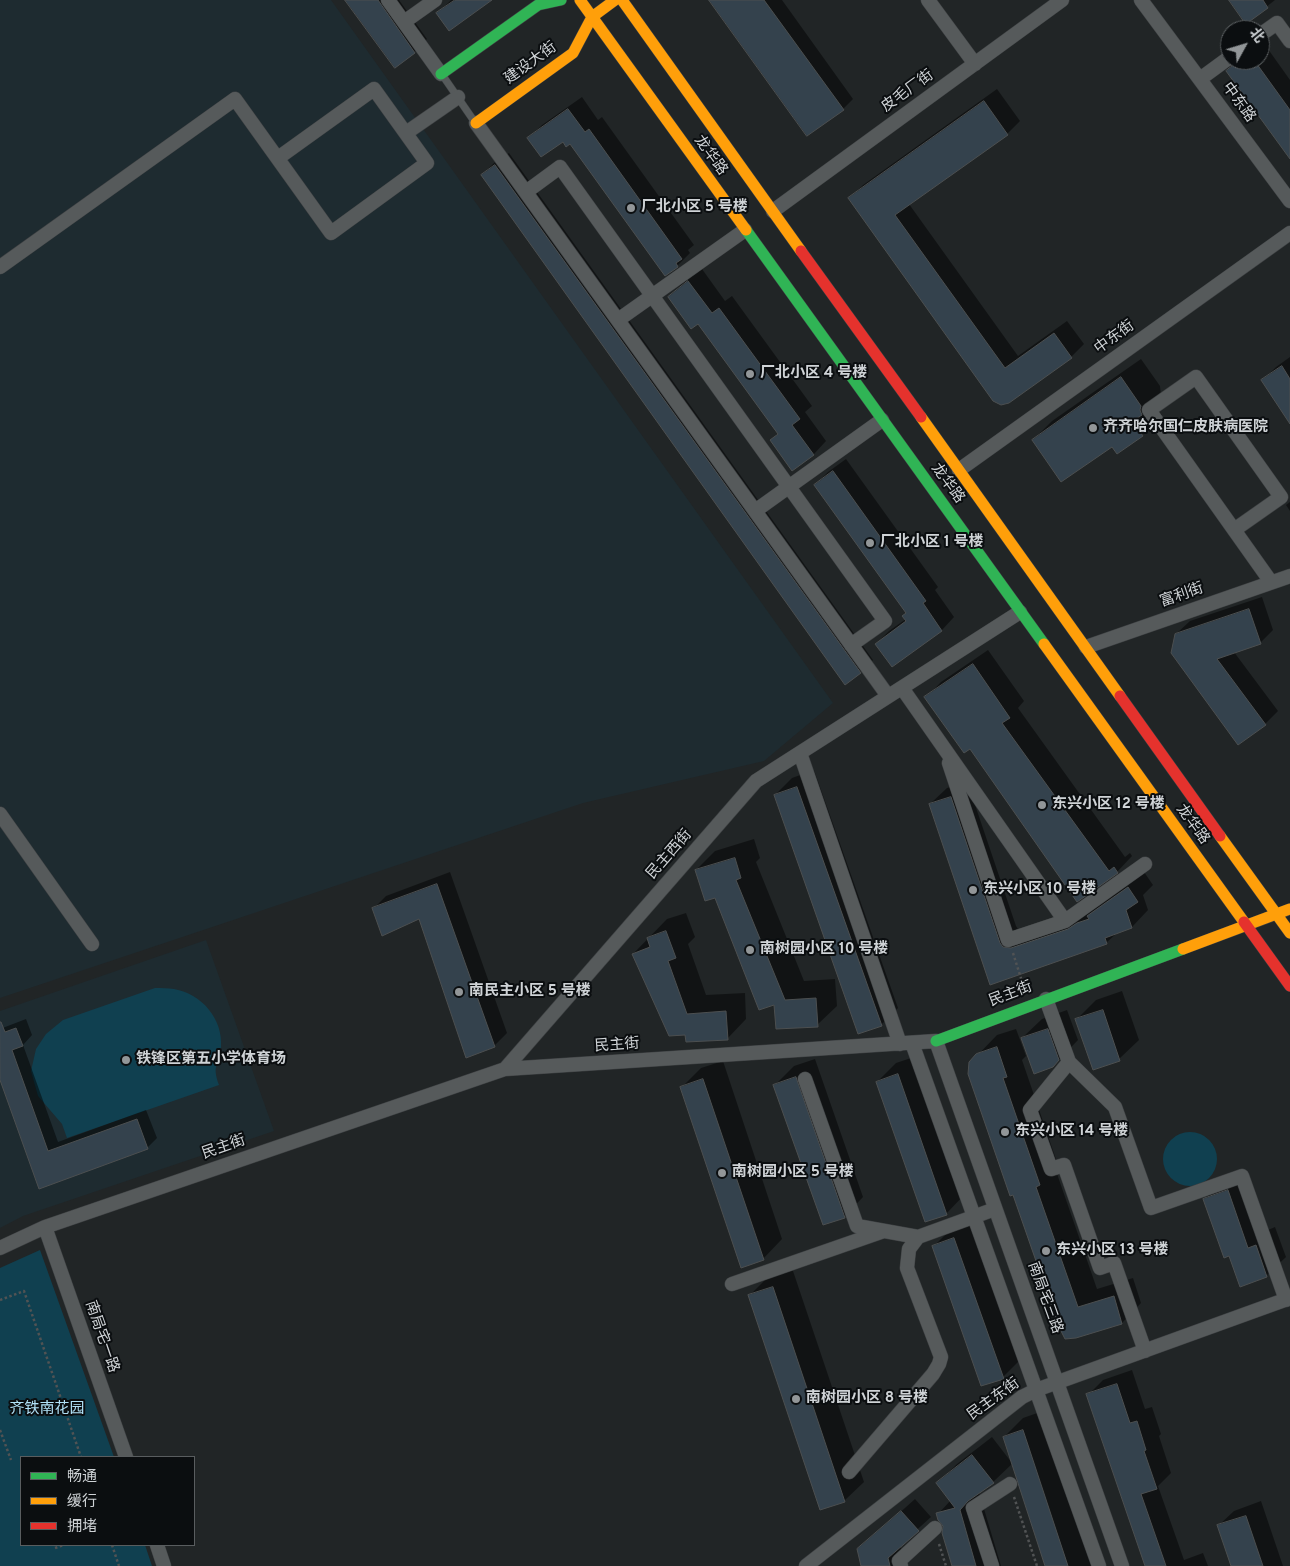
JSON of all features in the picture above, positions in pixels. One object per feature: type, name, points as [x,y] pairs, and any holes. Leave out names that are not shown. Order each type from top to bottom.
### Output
[{"type":"main road","points":[[441,74],[538,5],[561,0]]},
{"type":"main road","name":"龙华路","points":[[580,0],[1290,986]]},
{"type":"main road","name":"建设大街","points":[[476,123],[572,53],[592,17],[615,0]]},
{"type":"main road","name":"龙华路","points":[[622,0],[1290,933]]},
{"type":"main road","name":"民主街","points":[[936,1041],[1290,909]]},
{"type":"street","points":[[388,0],[441,74]]},
{"type":"street","points":[[404,22],[436,0]]},
{"type":"street","points":[[928,0],[975,64]]},
{"type":"street","name":"皮毛厂街","points":[[773,211],[1062,0]]},
{"type":"street","name":"中东路","points":[[1142,0],[1290,201]]},
{"type":"street","points":[[1270,27],[1277,22],[1290,41]]},
{"type":"street","points":[[1200,79],[1220,64]]},
{"type":"street","points":[[0,267],[235,99],[331,233],[427,163],[374,89],[278,158]]},
{"type":"street","points":[[406,133],[458,97]]},
{"type":"street","points":[[476,123],[888,696]]},
{"type":"street","points":[[526,192],[560,167],[885,620],[851,645]]},
{"type":"street","points":[[618,320],[745,230]]},
{"type":"street","name":"中东街","points":[[959,470],[1290,233]]},
{"type":"street","points":[[1234,530],[1281,497],[1196,377],[1149,410],[1234,530],[1271,582]]},
{"type":"street","points":[[756,511],[882,420]]},
{"type":"street","name":"富利街","points":[[1086,647],[1290,576]]},
{"type":"street","name":"民主西街","points":[[505,1069],[756,781],[1020,612]]},
{"type":"street","points":[[902,688],[1065,921]]},
{"type":"street","points":[[944,748],[1008,940],[1065,921],[1145,864]]},
{"type":"street","points":[[800,753],[906,1043],[974,1217],[1099,1566]]},
{"type":"street","points":[[0,814],[92,944]]},
{"type":"street","points":[[1046,1000],[1069,1062],[1115,1107],[1150,1208],[1242,1176],[1288,1299]]},
{"type":"street","name":"民主街","points":[[0,1248],[45,1227],[505,1069],[936,1041]]},
{"type":"street","name":"南局宅三路","points":[[936,1041],[1122,1566]]},
{"type":"street","points":[[1069,1062],[1030,1110],[1051,1169],[1064,1165],[1100,1268],[1114,1263],[1145,1351]]},
{"type":"street","points":[[805,1079],[857,1226],[918,1237],[995,1210]]},
{"type":"street","name":"南局宅一路","points":[[45,1227],[126,1456]]},
{"type":"street","points":[[732,1284],[885,1231]]},
{"type":"street","points":[[849,1472],[933,1374],[939,1364],[941,1357],[907,1268],[909,1249],[918,1237]]},
{"type":"street","name":"民主东街","points":[[806,1566],[1022,1397],[1036,1390],[1288,1299]]},
{"type":"street","points":[[992,1566],[973,1508],[1010,1484]]},
{"type":"street","points":[[901,1566],[899,1561],[934,1528]]},
{"type":"street","points":[[157,1546],[164,1566]]},
{"type":"lane","points":[[441,74],[476,123]]},
{"type":"path","points":[[1008,940],[1030,1006]]},
{"type":"path","points":[[0,1300],[24,1291],[82,1456]]},
{"type":"path","points":[[0,1430],[11,1460]]},
{"type":"path","points":[[1010,1484],[1037,1566]]},
{"type":"path","points":[[934,1528],[946,1566]]},
{"type":"path","points":[[55,1548],[61,1546]]},
{"type":"path","points":[[112,1546],[119,1566]]},
{"type":"shaded area","points":[[0,0],[331,0],[833,703],[764,761],[583,803],[0,998]]},
{"type":"shaded area","points":[[206,940],[274,1131],[23,1216],[0,1228],[0,1011]]},
{"type":"green space","name":"铁锋区第五小学体育场","points":[[155,988],[167,988],[184,992],[202,1002],[209,1009],[221,1037],[221,1047],[216,1068],[219,1085],[67,1138],[62,1124],[38,1096],[31,1071],[36,1049],[46,1034],[63,1020]]},
{"type":"green space","points":[[1190,1132],[1200,1134],[1209,1140],[1215,1149],[1217,1159],[1215,1169],[1209,1178],[1200,1184],[1190,1186],[1180,1184],[1171,1178],[1165,1169],[1163,1159],[1165,1149],[1171,1140],[1180,1134]]},
{"type":"green space","name":"齐铁南花园","points":[[40,1250],[114,1456],[20,1456],[20,1546],[145,1546],[152,1566],[0,1566],[0,1268]]},
{"type":"building","points":[[345,0],[378,0],[415,53],[395,68]]},
{"type":"building","points":[[455,0],[492,0],[449,31],[436,13]]},
{"type":"building","points":[[709,0],[764,0],[844,110],[807,136]]},
{"type":"building","points":[[1229,0],[1263,0],[1268,8],[1252,20],[1243,20]]},
{"type":"building","points":[[1261,70],[1290,110],[1290,159],[1226,71]]},
{"type":"building","points":[[984,101],[1008,135],[895,215],[1005,368],[1054,333],[1072,358],[1009,403],[1001,405],[993,401],[848,198]]},
{"type":"building","name":"厂北小区 5 号楼","points":[[568,109],[585,132],[589,129],[682,259],[676,263],[678,267],[665,276],[570,144],[566,147],[563,142],[541,157],[527,138]]},
{"type":"building","points":[[495,165],[861,673],[845,685],[481,175]]},
{"type":"building","name":"厂北小区 4 号楼","points":[[688,281],[712,313],[719,308],[800,419],[792,425],[814,455],[792,471],[770,440],[778,434],[698,324],[691,329],[668,297]]},
{"type":"building","points":[[1282,366],[1290,379],[1290,424],[1261,380]]},
{"type":"building","name":"齐齐哈尔国仁皮肤病医院","points":[[1121,377],[1141,406],[1142,415],[1133,421],[1143,436],[1117,454],[1112,447],[1061,482],[1032,440]]},
{"type":"building","name":"厂北小区 1 号楼","points":[[833,471],[926,601],[923,603],[942,631],[892,667],[875,644],[906,621],[902,616],[906,613],[814,485]]},
{"type":"building","points":[[1249,609],[1261,644],[1217,659],[1266,725],[1238,745],[1171,653],[1175,634]]},
{"type":"building","name":"东兴小区 12 号楼","points":[[973,664],[1010,718],[1002,723],[1109,871],[1114,867],[1118,873],[1077,902],[970,749],[964,753],[924,697]]},
{"type":"building","points":[[797,787],[882,1026],[858,1034],[774,795]]},
{"type":"building","points":[[951,797],[1000,943],[1003,947],[1011,948],[1068,929],[1077,923],[1089,919],[1087,916],[1128,887],[1138,902],[1126,910],[1132,928],[1105,938],[1107,944],[990,985],[929,804]]},
{"type":"building","name":"南树园小区 10 号楼","points":[[735,858],[741,878],[736,880],[785,1000],[816,998],[818,1027],[776,1029],[774,1005],[759,1010],[715,898],[705,901],[695,870]]},
{"type":"building","name":"南民主小区 5 号楼","points":[[437,884],[495,1047],[466,1058],[419,919],[382,936],[372,908]]},
{"type":"building","points":[[666,931],[676,958],[668,961],[687,1014],[726,1011],[728,1040],[686,1042],[685,1035],[669,1036],[632,954],[650,947],[647,938]]},
{"type":"building","points":[[1103,1010],[1120,1061],[1093,1070],[1075,1019]]},
{"type":"building","points":[[0,1022],[5,1032],[16,1028],[23,1046],[12,1050],[48,1151],[137,1119],[148,1149],[39,1189],[0,1080]]},
{"type":"building","points":[[1048,1029],[1059,1060],[1053,1067],[1034,1074],[1021,1038]]},
{"type":"building","points":[[997,1047],[1007,1077],[1003,1078],[1040,1185],[1036,1187],[1078,1307],[1114,1296],[1122,1324],[1076,1338],[1065,1339],[1059,1327],[1013,1195],[1010,1196],[968,1074],[969,1062],[976,1054]]},
{"type":"building","points":[[898,1074],[947,1215],[925,1222],[876,1082]]},
{"type":"building","points":[[796,1077],[845,1218],[823,1225],[773,1085]]},
{"type":"building","name":"南树园小区 5 号楼","points":[[703,1079],[764,1260],[741,1268],[680,1087]]},
{"type":"building","points":[[1228,1190],[1248,1248],[1256,1245],[1267,1277],[1240,1287],[1229,1256],[1224,1258],[1203,1199]]},
{"type":"building","points":[[954,1238],[1004,1379],[981,1386],[932,1246]]},
{"type":"building","name":"南树园小区 8 号楼","points":[[773,1287],[845,1502],[820,1510],[748,1295]]},
{"type":"building","points":[[1117,1384],[1130,1423],[1137,1421],[1146,1450],[1144,1451],[1157,1489],[1141,1494],[1166,1566],[1145,1566],[1086,1394]]},
{"type":"building","points":[[1023,1430],[1068,1566],[1045,1566],[1003,1437]]},
{"type":"building","points":[[972,1455],[994,1483],[968,1501],[960,1510],[976,1566],[952,1566],[942,1533],[943,1526],[938,1520],[936,1513],[955,1508],[936,1483]]},
{"type":"building","points":[[901,1511],[919,1531],[888,1558],[890,1566],[861,1566],[857,1549]]},
{"type":"building","points":[[1246,1516],[1263,1566],[1231,1566],[1217,1525]]},
{"type":"traffic: fast","points":[[441,74],[538,5],[561,0]]},
{"type":"traffic: fast","points":[[746,230],[1044,644]]},
{"type":"traffic: fast","points":[[936,1041],[1183,949]]},
{"type":"traffic: slow","points":[[580,0],[746,230]]},
{"type":"traffic: slow","points":[[476,123],[573,53],[592,17],[615,0]]},
{"type":"traffic: slow","points":[[622,0],[801,251]]},
{"type":"traffic: slow","points":[[921,417],[1120,696]]},
{"type":"traffic: slow","points":[[1044,644],[1244,922]]},
{"type":"traffic: slow","points":[[1220,836],[1290,933]]},
{"type":"traffic: slow","points":[[1183,949],[1290,909]]},
{"type":"traffic: jam","points":[[801,251],[921,417]]},
{"type":"traffic: jam","points":[[1120,696],[1220,836]]},
{"type":"traffic: jam","points":[[1244,922],[1290,986]]},
{"type":"place","name":"厂北小区 5 号楼","points":[[631,208]]},
{"type":"place","name":"厂北小区 4 号楼","points":[[750,374]]},
{"type":"place","name":"齐齐哈尔国仁皮肤病医院","points":[[1093,428]]},
{"type":"place","name":"厂北小区 1 号楼","points":[[870,543]]},
{"type":"place","name":"东兴小区 12 号楼","points":[[1042,805]]},
{"type":"place","name":"东兴小区 10 号楼","points":[[973,890]]},
{"type":"place","name":"南树园小区 10 号楼","points":[[750,950]]},
{"type":"place","name":"南民主小区 5 号楼","points":[[459,992]]},
{"type":"place","name":"铁锋区第五小学体育场","points":[[126,1060]]},
{"type":"place","name":"东兴小区 14 号楼","points":[[1005,1132]]},
{"type":"place","name":"南树园小区 5 号楼","points":[[722,1173]]},
{"type":"place","name":"东兴小区 13 号楼","points":[[1046,1251]]},
{"type":"place","name":"南树园小区 8 号楼","points":[[796,1399]]}]
